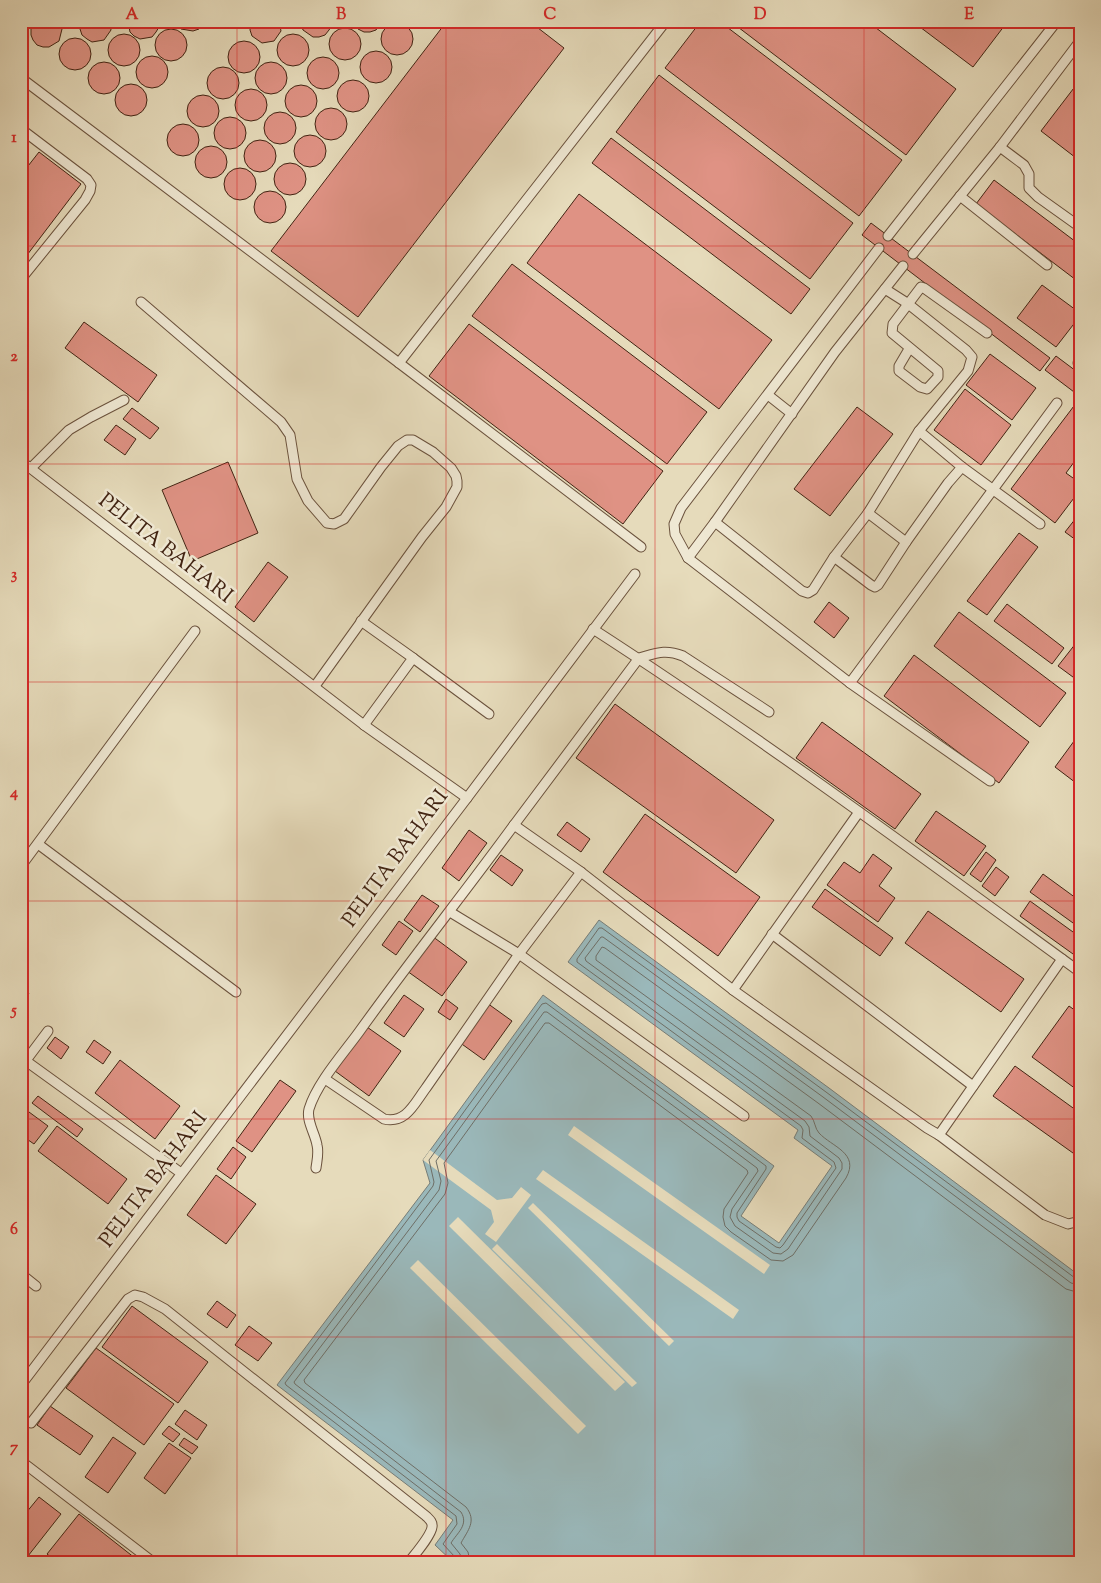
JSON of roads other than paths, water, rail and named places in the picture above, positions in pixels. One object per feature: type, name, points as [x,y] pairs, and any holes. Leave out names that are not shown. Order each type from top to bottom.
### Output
[{"type":"lane","points":[[888,236],[1057,21]]},
{"type":"lane","points":[[399,363],[663,22]]},
{"type":"lane","points":[[913,254],[1000,147],[1080,41]]},
{"type":"lane","points":[[21,78],[641,547]]},
{"type":"lane","points":[[21,129],[87,179],[91,185],[85,200],[21,279]]},
{"type":"lane","points":[[1000,147],[1024,165],[1029,174],[1029,188],[1038,197],[1080,227]]},
{"type":"lane","points":[[960,196],[1047,265]]},
{"type":"lane","points":[[879,248],[681,508],[674,524],[675,534],[688,558],[850,683],[990,781]]},
{"type":"lane","points":[[688,558],[835,352],[903,266]]},
{"type":"lane","points":[[909,349],[899,370],[920,387],[927,389],[938,377],[938,371],[909,349],[892,333],[893,324],[907,303],[921,287],[987,332]]},
{"type":"lane","points":[[715,522],[802,591],[808,593],[813,590],[834,557],[868,513],[919,431],[968,371],[972,357],[966,350],[907,303],[885,288]]},
{"type":"lane","points":[[141,302],[281,422],[290,435],[297,479],[308,502],[327,523],[334,524],[344,519],[381,467],[398,446],[407,440],[413,440],[433,452],[451,468],[456,476],[457,487],[446,507],[422,537],[315,686]]},
{"type":"lane","points":[[768,395],[792,414]]},
{"type":"lane","points":[[32,468],[69,430],[124,400]]},
{"type":"lane","points":[[850,683],[1057,402]]},
{"type":"lane","points":[[919,431],[962,467],[1040,524]]},
{"type":"lane","name":"PELITA BAHARI","points":[[21,461],[364,725],[467,798],[21,1385]]},
{"type":"lane","points":[[834,557],[875,587],[962,467]]},
{"type":"lane","points":[[868,513],[906,542]]},
{"type":"lane","points":[[467,798],[635,574]]},
{"type":"lane","points":[[362,621],[489,714]]},
{"type":"lane","points":[[594,629],[859,812],[1080,972]]},
{"type":"lane","points":[[21,866],[195,631]]},
{"type":"lane","points":[[316,1168],[317,1144],[308,1119],[308,1111],[325,1079],[638,658],[662,651],[673,652],[683,656],[769,712]]},
{"type":"lane","points":[[364,725],[413,658]]},
{"type":"lane","points":[[733,990],[859,812]]},
{"type":"lane","points":[[514,825],[581,872],[733,990],[939,1135],[1046,1215],[1068,1224],[1080,1221]]},
{"type":"lane","points":[[38,844],[236,992]]},
{"type":"lane","points":[[325,1079],[384,1119],[394,1121],[402,1118],[426,1088],[519,954],[581,872]]},
{"type":"lane","points":[[450,912],[519,954],[744,1116]]},
{"type":"lane","points":[[772,934],[973,1086]]},
{"type":"lane","points":[[939,1135],[1062,959]]},
{"type":"lane","points":[[48,1031],[24,1064],[181,1173]]},
{"type":"lane","points":[[21,1274],[36,1286]]},
{"type":"lane","points":[[31,1422],[128,1299],[135,1295],[143,1297],[165,1308],[426,1516],[432,1523],[432,1528],[409,1562]]},
{"type":"lane","points":[[21,1461],[153,1562]]},
{"type":"water","points":[[599,920],[829,1088],[1080,1276],[1080,1562],[453,1562],[435,1545],[453,1520],[277,1385],[430,1183],[423,1160],[543,995],[774,1166],[741,1216],[779,1243],[832,1166],[794,1138],[798,1130],[568,962]]}]
